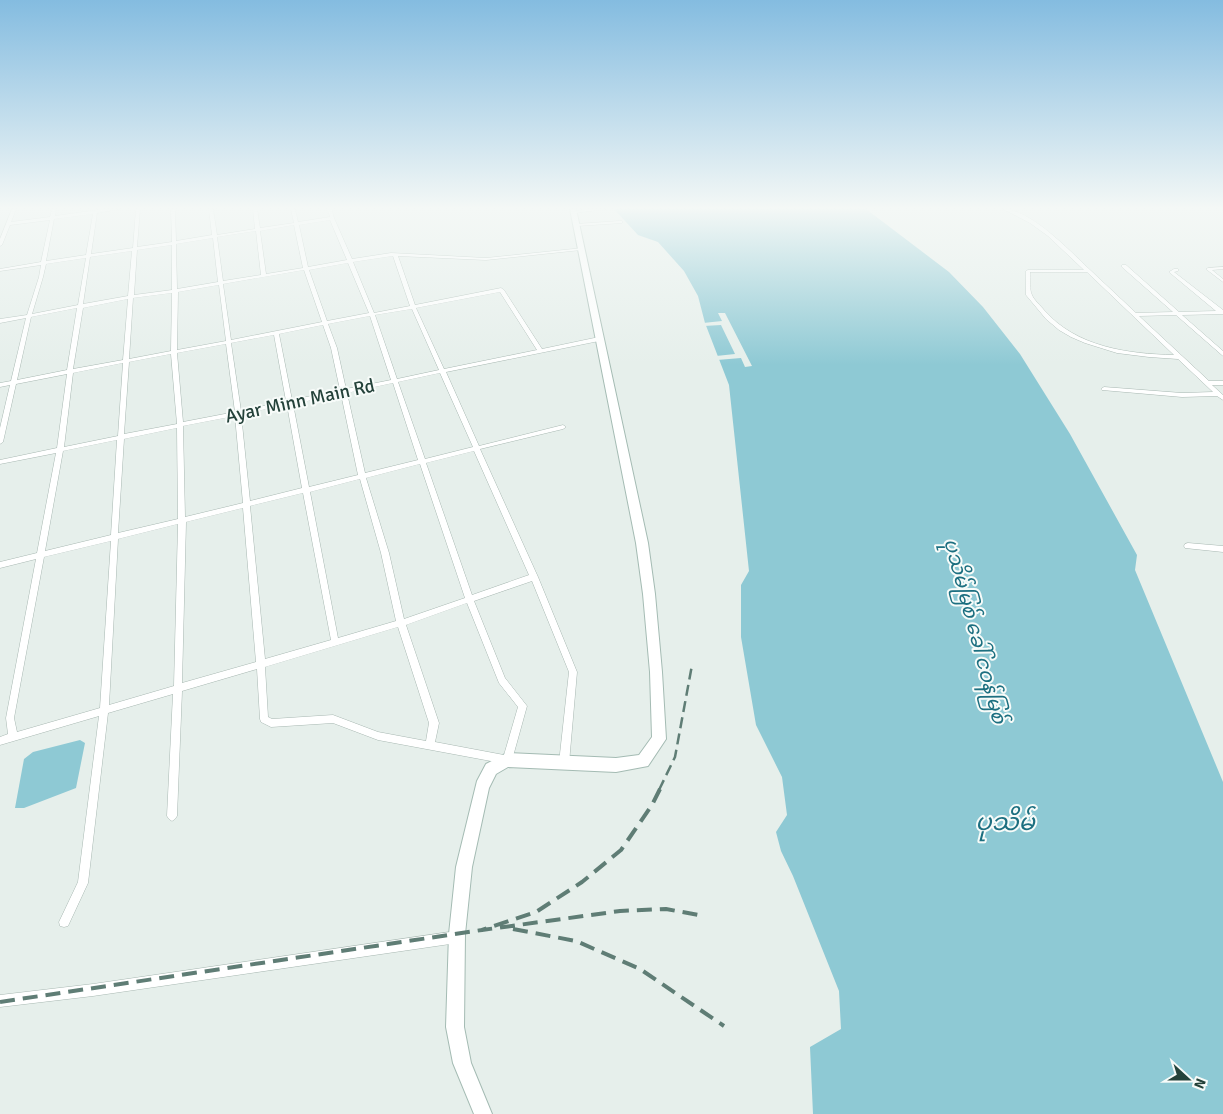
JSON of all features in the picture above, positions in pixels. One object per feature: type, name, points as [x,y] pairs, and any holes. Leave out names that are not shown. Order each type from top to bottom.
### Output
[{"type":"street","points":[[0,270],[57,261]]},
{"type":"street","points":[[13,737],[10,718],[60,450],[87,261]]},
{"type":"street","points":[[64,922],[83,883],[104,710],[114,537],[134,261]]},
{"type":"street","points":[[172,816],[178,689],[182,520],[180,425],[174,352],[174,261]]},
{"type":"street","points":[[217,261],[238,413],[261,665],[264,719],[270,723],[333,719],[378,736],[507,760],[616,765],[643,761],[659,739],[654,647],[646,571],[584,261]]},
{"type":"street","points":[[262,261],[264,276]]},
{"type":"street","points":[[304,261],[325,323],[344,391],[362,476],[385,553],[401,623],[434,723],[430,746]]},
{"type":"street","points":[[0,321],[80,308],[132,296],[220,284],[351,261],[372,314],[469,599],[502,680],[523,706],[507,760],[491,769],[482,786],[464,867],[457,937],[455,1027],[462,1063],[483,1114]]},
{"type":"street","points":[[397,261],[413,306],[534,576],[573,672],[564,763]]},
{"type":"street","points":[[1076,261],[1221,396]]},
{"type":"street","points":[[0,442],[29,316],[44,263]]},
{"type":"street","points":[[1124,266],[1223,354]]},
{"type":"street","points":[[1223,268],[1208,269],[1223,282]]},
{"type":"street","points":[[1176,270],[1171,272],[1222,312]]},
{"type":"street","points":[[1087,272],[1028,271],[1029,295],[1060,329],[1086,342],[1126,352],[1159,357],[1178,357]]},
{"type":"street","points":[[0,385],[501,290],[541,351]]},
{"type":"street","points":[[1134,315],[1222,312]]},
{"type":"street","points":[[276,333],[335,642]]},
{"type":"street","name":"Ayar Minn Main Rd","points":[[0,462],[599,339]]},
{"type":"street","points":[[1207,383],[1223,383]]},
{"type":"street","points":[[1104,389],[1221,396]]},
{"type":"street","points":[[0,565],[563,427]]},
{"type":"street","points":[[1188,546],[1223,549]]},
{"type":"street","points":[[0,741],[401,623],[534,576]]},
{"type":"street","points":[[0,1000],[93,990],[457,937]]},
{"type":"water","name":"ပုသိမ်","points":[[675,261],[934,261],[949,272],[983,307],[1020,354],[1070,434],[1137,555],[1135,570],[1223,782],[1223,1114],[813,1114],[810,1047],[841,1029],[839,991],[793,876],[781,851],[776,832],[787,815],[782,777],[756,725],[741,637],[741,585],[749,571],[729,385],[705,323],[698,296],[684,271]]},
{"type":"water","points":[[80,740],[85,743],[76,788],[24,808],[15,808],[24,759],[33,752]]},
{"type":"pier","points":[[718,313],[725,313],[752,366],[745,367],[741,358],[717,360],[716,356],[735,354],[721,325],[704,326],[703,323],[722,321]]},
{"type":"railway","points":[[659,790],[675,757],[692,665]]},
{"type":"railway","points":[[482,930],[536,912],[582,882],[621,850],[652,805],[660,789]]},
{"type":"railway","points":[[482,930],[620,911],[666,909],[704,916]]},
{"type":"railway","points":[[513,929],[576,941],[640,969],[724,1026]]},
{"type":"railway","points":[[0,1002],[482,930]]},
{"type":"water label","name":"ပုသိမ်မြစ် ခေါ် ငဝန်မြစ်","points":[[975,631]]}]
